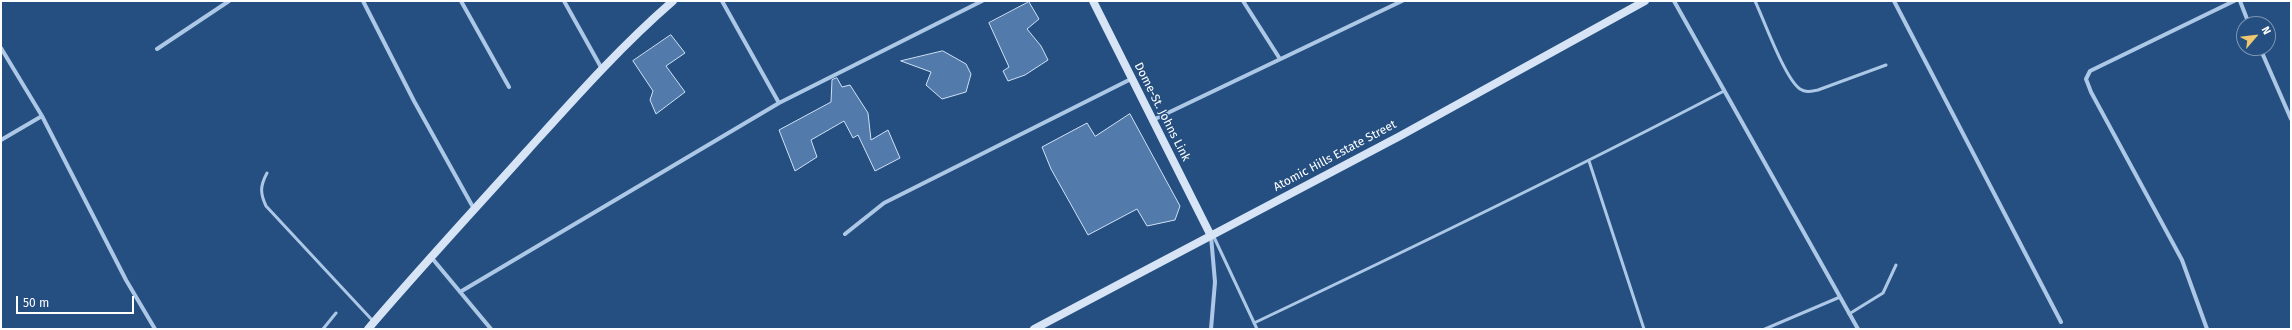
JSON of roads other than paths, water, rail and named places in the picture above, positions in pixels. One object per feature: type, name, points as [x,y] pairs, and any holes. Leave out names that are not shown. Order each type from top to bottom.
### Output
[{"type":"main road","points":[[368,329],[430,256],[474,210],[602,69],[633,37],[673,1]]},
{"type":"main road","name":"Dome-St. Johns Link","points":[[1093,1],[1131,78],[1212,233]]},
{"type":"main road","name":"Atomic Hills Estate Street","points":[[1034,329],[1212,233],[1400,136],[1645,1]]},
{"type":"street","points":[[157,49],[229,1]]},
{"type":"street","points":[[363,1],[414,102],[474,210]]},
{"type":"street","points":[[461,1],[509,87]]},
{"type":"street","points":[[564,1],[602,69]]},
{"type":"street","points":[[722,1],[779,104]]},
{"type":"street","points":[[460,292],[779,104],[982,1]]},
{"type":"street","points":[[1243,1],[1280,59]]},
{"type":"street","points":[[1153,120],[1402,1]]},
{"type":"street","points":[[1674,1],[1858,329]]},
{"type":"street","points":[[1894,1],[2061,322]]},
{"type":"street","points":[[2207,329],[2182,260],[2091,92],[2086,79],[2090,71],[2234,1]]},
{"type":"street","points":[[2240,1],[2246,16]]},
{"type":"street","points":[[1,48],[42,116],[126,280],[155,329]]},
{"type":"street","points":[[2263,56],[2291,119]]},
{"type":"street","points":[[845,234],[884,203],[1131,78]]},
{"type":"street","points":[[1,140],[42,116]]},
{"type":"street","points":[[1211,329],[1215,282],[1212,233]]},
{"type":"street","points":[[430,256],[491,329]]},
{"type":"lane","points":[[1755,1],[1786,70],[1800,89],[1808,92],[1818,90],[1886,65]]},
{"type":"lane","points":[[1254,323],[1409,250],[1518,194],[1589,161],[1724,91]]},
{"type":"lane","points":[[1589,161],[1644,329]]},
{"type":"lane","points":[[267,173],[261,185],[261,192],[266,206],[374,322]]},
{"type":"lane","points":[[1212,233],[1257,329]]},
{"type":"lane","points":[[1849,314],[1883,293],[1896,265]]},
{"type":"lane","points":[[1765,329],[1840,297]]},
{"type":"lane","points":[[323,329],[336,313]]}]
